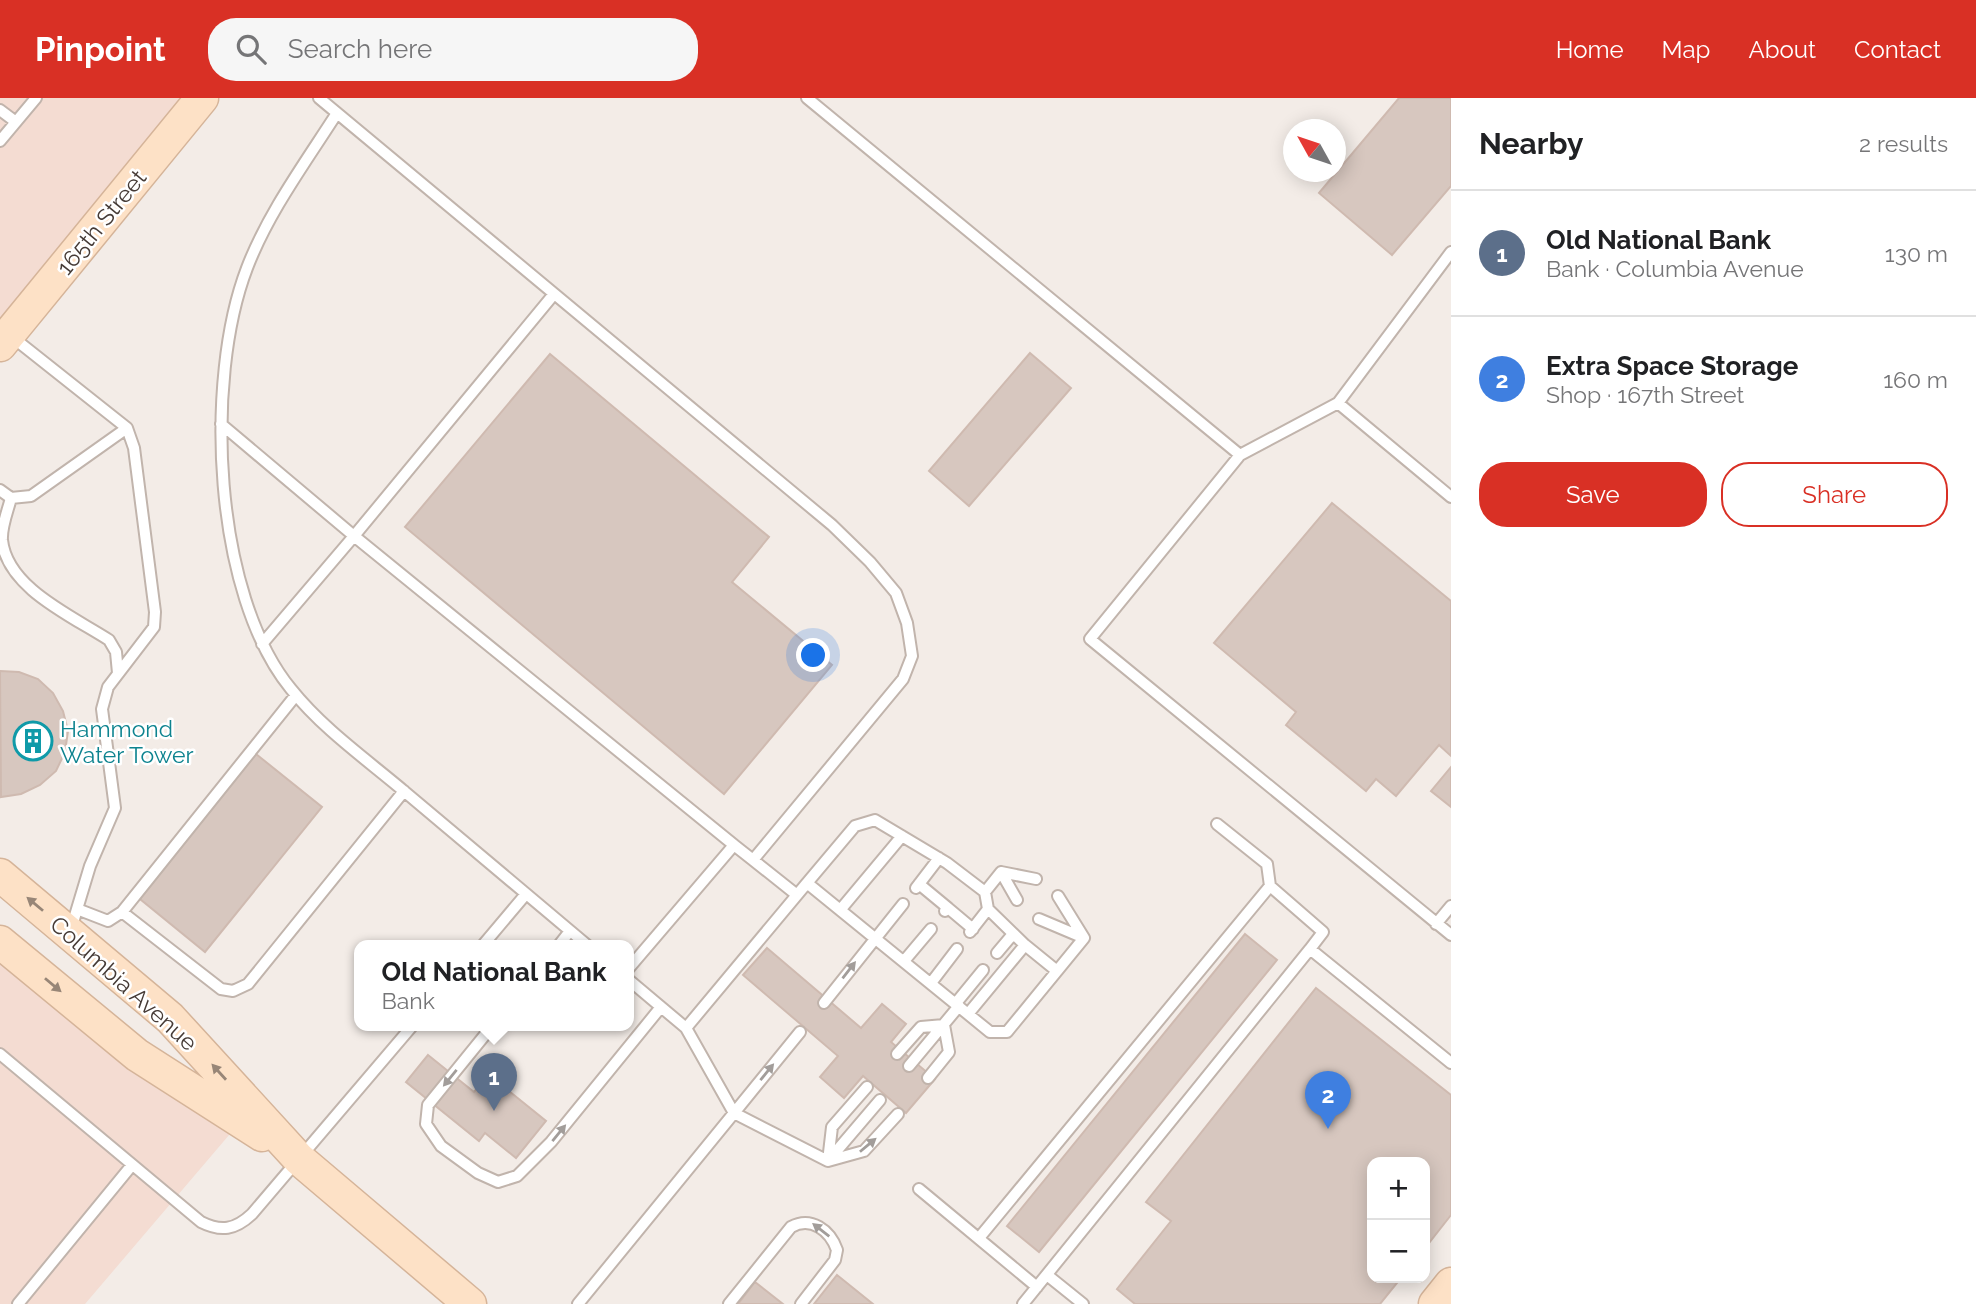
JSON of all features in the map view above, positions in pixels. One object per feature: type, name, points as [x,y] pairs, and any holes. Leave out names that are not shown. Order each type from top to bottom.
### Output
[{"type":"street","name":"165th Street","points":[[4,340],[202,98]]},
{"type":"street","name":"Columbia Avenue","points":[[0,875],[73,921],[170,1018],[299,1158],[458,1300]]},
{"type":"street","name":"Columbia Avenue","points":[[9,956],[137,1055],[299,1158]]},
{"type":"street","points":[[1435,1304],[1451,1284]]},
{"type":"lane","points":[[0,141],[36,98]]},
{"type":"lane","points":[[319,98],[832,525],[870,562],[896,593],[907,624],[912,656],[903,679],[753,860]]},
{"type":"lane","points":[[807,98],[1240,455]]},
{"type":"lane","points":[[0,110],[16,122]]},
{"type":"lane","points":[[337,113],[271,218],[247,267],[235,305],[226,350],[221,424],[223,491],[240,581],[252,621],[271,662],[314,715],[581,940]]},
{"type":"lane","points":[[1451,252],[1338,403],[1240,455],[1090,639],[1451,935]]},
{"type":"lane","points":[[262,643],[554,294]]},
{"type":"lane","points":[[4,340],[127,428],[134,448],[155,612],[154,627],[108,687],[102,709],[115,808],[90,866],[73,921],[108,921],[122,912],[296,695]]},
{"type":"lane","points":[[1338,403],[1451,497]]},
{"type":"lane","points":[[221,424],[354,536],[797,895]]},
{"type":"lane","points":[[0,490],[11,498],[31,496],[127,428]]},
{"type":"lane","points":[[11,498],[2,538],[8,563],[26,586],[109,640],[116,652],[118,673]]},
{"type":"lane","points":[[122,912],[221,989],[233,991],[248,984],[404,792]]},
{"type":"lane","points":[[686,1028],[855,826],[875,820],[939,858],[985,892],[988,909],[1057,971]]},
{"type":"lane","points":[[1023,1304],[1324,932],[1270,886],[1267,864],[1217,824]]},
{"type":"lane","points":[[841,909],[902,835]]},
{"type":"lane","points":[[634,962],[734,845]]},
{"type":"lane","points":[[939,858],[917,886],[972,930],[988,909]]},
{"type":"lane","points":[[985,892],[1001,872]]},
{"type":"lane","points":[[1001,872],[1036,878]]},
{"type":"lane","points":[[1001,872],[1017,900]]},
{"type":"lane","points":[[807,883],[990,1032],[1007,1032],[1084,938]]},
{"type":"lane","points":[[979,1238],[1270,886]]},
{"type":"lane","points":[[486,940],[526,894]]},
{"type":"lane","points":[[1058,896],[1084,938]]},
{"type":"lane","points":[[824,1003],[903,904]]},
{"type":"lane","points":[[1436,923],[1451,906]]},
{"type":"lane","points":[[1039,919],[1084,938]]},
{"type":"lane","points":[[904,961],[931,929]]},
{"type":"lane","points":[[563,940],[570,931]]},
{"type":"lane","points":[[998,953],[1013,934]]},
{"type":"lane","points":[[909,1066],[944,1025],[1025,945]]},
{"type":"lane","points":[[931,983],[957,949]]},
{"type":"lane","points":[[1310,949],[1451,1063]]},
{"type":"lane","points":[[961,1008],[983,970]]},
{"type":"lane","points":[[634,984],[686,1028],[734,1113],[828,1161],[864,1151],[898,1114]]},
{"type":"lane","points":[[488,1031],[428,1105],[426,1124],[442,1146],[478,1173],[498,1182],[517,1176],[551,1142],[661,1007]]},
{"type":"lane","points":[[897,1054],[921,1027],[944,1025]]},
{"type":"lane","points":[[928,1078],[949,1052],[944,1025]]},
{"type":"lane","points":[[0,1054],[201,1222],[213,1228],[226,1229],[240,1225],[252,1214],[408,1031]]},
{"type":"lane","points":[[578,1304],[800,1032]]},
{"type":"lane","points":[[828,1161],[832,1127],[867,1087]]},
{"type":"lane","points":[[828,1161],[880,1100]]},
{"type":"lane","points":[[18,1304],[132,1165]]},
{"type":"lane","points":[[919,1189],[1037,1287]]},
{"type":"lane","points":[[729,1304],[791,1227],[806,1222],[813,1223],[827,1234],[837,1250],[835,1260],[801,1304]]},
{"type":"lane","points":[[1047,1275],[1083,1304]]},
{"type":"shaded area","points":[[0,98],[193,98],[0,333]]},
{"type":"shaded area","points":[[0,950],[235,1128],[85,1304],[0,1304]]},
{"type":"building","points":[[1399,98],[1451,98],[1451,186],[1392,255],[1319,193],[1328,182],[1346,182],[1346,161]]},
{"type":"building","points":[[1030,353],[1071,388],[969,506],[929,471]]},
{"type":"building","points":[[550,354],[769,537],[732,582],[832,665],[724,794],[405,527]]},
{"type":"building","points":[[1332,503],[1451,601],[1451,756],[1439,745],[1396,796],[1376,779],[1366,791],[1286,725],[1296,712],[1214,643]]},
{"type":"building","name":"Hammond Water Tower","points":[[0,671],[19,672],[38,679],[53,693],[63,711],[68,731],[65,752],[56,771],[40,785],[21,794],[1,797]]},
{"type":"building","points":[[256,754],[322,807],[205,952],[140,899]]},
{"type":"building","points":[[1451,767],[1451,807],[1431,791]]},
{"type":"building","points":[[1245,934],[1277,960],[1039,1252],[1007,1226]]},
{"type":"building","points":[[767,948],[861,1028],[882,1004],[906,1024],[891,1042],[935,1079],[906,1113],[863,1076],[844,1098],[820,1077],[838,1056],[743,975]]},
{"type":"building","points":[[1316,988],[1451,1095],[1451,1215],[1430,1242],[1430,1157],[1367,1157],[1367,1283],[1397,1283],[1380,1304],[1135,1304],[1117,1289],[1171,1221],[1146,1202]]},
{"type":"building","points":[[428,1055],[474,1092],[488,1074],[546,1121],[516,1158],[485,1133],[479,1141],[406,1082]]},
{"type":"building","points":[[837,1275],[873,1304],[814,1304]]},
{"type":"building","points":[[755,1282],[783,1304],[738,1304]]},
{"type":"place","name":"Hammond Water Tower","points":[[33,741]]},
{"type":"place","name":"Old National Bank","points":[[494,1111]]},
{"type":"place","name":"Extra Space Storage","points":[[1328,1129]]}]
